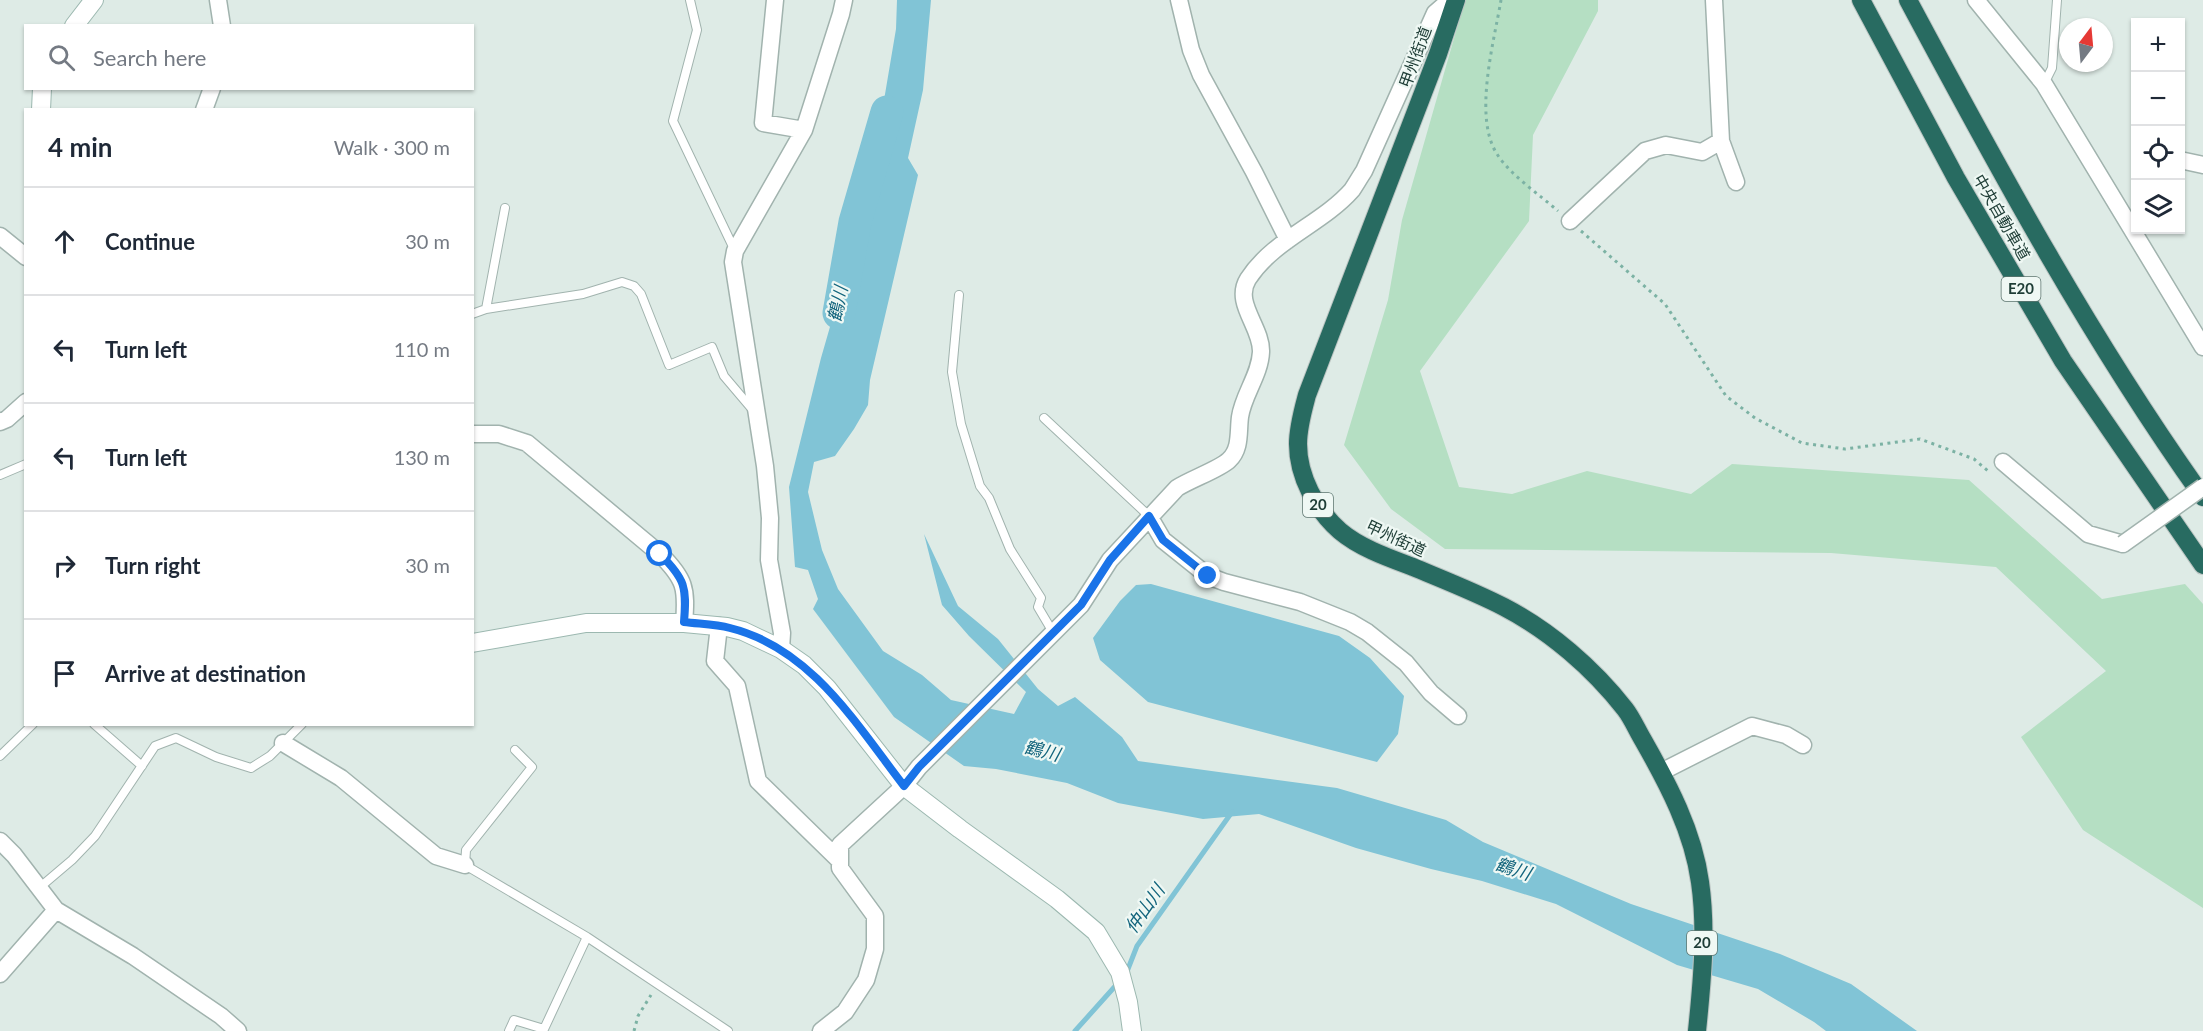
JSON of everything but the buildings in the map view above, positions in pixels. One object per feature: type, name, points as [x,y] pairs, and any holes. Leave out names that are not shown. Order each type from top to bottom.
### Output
[{"type":"highway","name":"甲州街道","points":[[1456,0],[1438,54],[1307,395],[1298,442],[1299,460],[1312,495],[1323,513],[1341,532],[1388,558],[1507,608],[1548,635],[1587,667],[1626,710],[1661,772],[1695,854],[1703,908],[1701,990],[1697,1031]]},
{"type":"highway","name":"中央自動車道","points":[[1861,0],[1956,178],[2062,360],[2203,565]]},
{"type":"highway","name":"中央自動車道","points":[[1908,0],[1995,164],[2091,330],[2203,497]]},
{"type":"street","points":[[76,24],[94,0]]},
{"type":"street","points":[[219,0],[222,24]]},
{"type":"street","points":[[775,0],[764,123],[804,130]]},
{"type":"street","points":[[781,649],[782,633],[769,560],[770,518],[765,466],[733,262],[735,251],[804,130],[844,0]]},
{"type":"street","points":[[1179,0],[1191,50],[1201,75],[1288,240]]},
{"type":"street","points":[[821,1031],[845,1012],[866,980],[875,950],[875,916],[840,868],[840,845],[904,786],[919,767],[1054,634],[1081,605],[1110,560],[1177,488],[1228,461],[1235,452],[1239,440],[1240,415],[1261,353],[1259,341],[1244,303],[1247,280],[1257,267],[1288,240],[1344,198],[1353,188],[1368,161],[1435,14],[1450,0]]},
{"type":"street","points":[[1714,0],[1720,141],[1736,182]]},
{"type":"street","points":[[1976,0],[2044,84],[2203,347]]},
{"type":"street","points":[[40,108],[42,90]]},
{"type":"street","points":[[205,108],[211,90]]},
{"type":"street","points":[[1570,221],[1645,151],[1666,145],[1702,152],[1720,141]]},
{"type":"street","points":[[2185,161],[2203,165]]},
{"type":"street","points":[[0,236],[24,255]]},
{"type":"street","points":[[0,422],[8,419],[24,404]]},
{"type":"street","points":[[474,434],[499,434],[527,443],[660,554],[679,573],[684,588],[684,622]]},
{"type":"street","points":[[1996,468],[2088,534],[2123,544],[2203,487]]},
{"type":"street","points":[[1149,516],[1163,540],[1208,576],[1300,602],[1350,622],[1367,632],[1406,663],[1431,693],[1458,716]]},
{"type":"street","points":[[474,643],[586,623],[684,622],[719,626],[742,632],[781,649],[804,665],[827,688],[904,786],[1081,918],[1096,932],[1120,972],[1128,1002],[1132,1031]]},
{"type":"street","points":[[719,626],[715,660],[737,686],[758,781],[840,861]]},
{"type":"street","points":[[1661,772],[1752,726],[1786,735],[1803,745]]},
{"type":"street","points":[[283,743],[341,778],[436,856],[465,865]]},
{"type":"street","points":[[0,840],[56,910],[133,956],[221,1016],[238,1031]]},
{"type":"street","points":[[0,974],[56,910]]},
{"type":"lane","points":[[690,0],[697,30],[673,121],[735,251]]},
{"type":"lane","points":[[2044,84],[2052,68],[2057,0]]},
{"type":"lane","points":[[486,309],[506,208]]},
{"type":"lane","points":[[474,313],[486,309],[583,294],[622,282],[634,286],[641,294],[669,365],[712,347],[724,376],[755,412]]},
{"type":"lane","points":[[959,295],[952,372],[961,424],[980,486],[989,498],[1010,549],[1041,598],[1038,607],[1054,634]]},
{"type":"lane","points":[[1044,418],[1149,516]]},
{"type":"lane","points":[[0,475],[24,465]]},
{"type":"lane","points":[[0,756],[31,726]]},
{"type":"lane","points":[[96,726],[142,766]]},
{"type":"lane","points":[[39,888],[72,860],[95,836],[155,746],[176,738],[216,757],[251,768],[270,756],[300,726]]},
{"type":"lane","points":[[515,750],[532,767],[466,850],[465,865],[587,937],[728,1031]]},
{"type":"lane","points":[[509,1031],[514,1020],[544,1029],[587,937]]},
{"type":"path","points":[[1501,0],[1484,103],[1487,127],[1496,154],[1513,172],[1665,304],[1726,396],[1755,418],[1802,443],[1845,449],[1920,439],[1996,468]]},
{"type":"path","points":[[634,1031],[638,1016],[658,984]]},
{"type":"green space","points":[[1465,0],[1598,0],[1598,11],[1533,135],[1529,221],[1420,371],[1459,487],[1512,494],[1587,471],[1691,494],[1732,464],[1969,480],[2102,599],[2185,584],[2203,604],[2203,908],[2083,830],[2021,737],[2106,671],[1996,567],[1831,553],[1445,549],[1391,509],[1344,445],[1388,300],[1402,220]]},
{"type":"water","points":[[897,0],[931,0],[923,90],[908,158],[918,175],[870,380],[868,405],[835,456],[814,462],[808,492],[822,550],[838,589],[883,651],[922,675],[951,700],[1014,714],[1026,692],[969,636],[942,605],[924,534],[958,606],[998,639],[1038,689],[1058,706],[1075,697],[1122,737],[1138,761],[1337,788],[1446,820],[1483,842],[1631,904],[1780,954],[1851,984],[1917,1031],[1826,1031],[1758,989],[1677,965],[1556,904],[1482,881],[1356,848],[1259,814],[1203,819],[1118,803],[1067,783],[996,769],[964,766],[894,717],[813,609],[818,599],[808,570],[795,567],[789,487],[821,358],[868,195],[896,29]]},
{"type":"water","points":[[1151,584],[1339,636],[1370,658],[1404,696],[1398,734],[1377,762],[1148,702],[1100,660],[1093,638],[1120,601],[1136,585]]},
{"type":"waterway","name":"鶴川","points":[[839,313],[855,222],[887,112]]},
{"type":"waterway","name":"仲山川","points":[[1126,974],[1137,946],[1232,812]]},
{"type":"waterway","name":"仲山川","points":[[1075,1031],[1118,983]]},
{"type":"route","points":[[660,554],[679,573],[684,588],[684,622],[727,627],[742,632],[781,649],[804,665],[827,688],[904,786],[919,767],[1081,605],[1110,560],[1149,516],[1163,540],[1208,576]]}]
